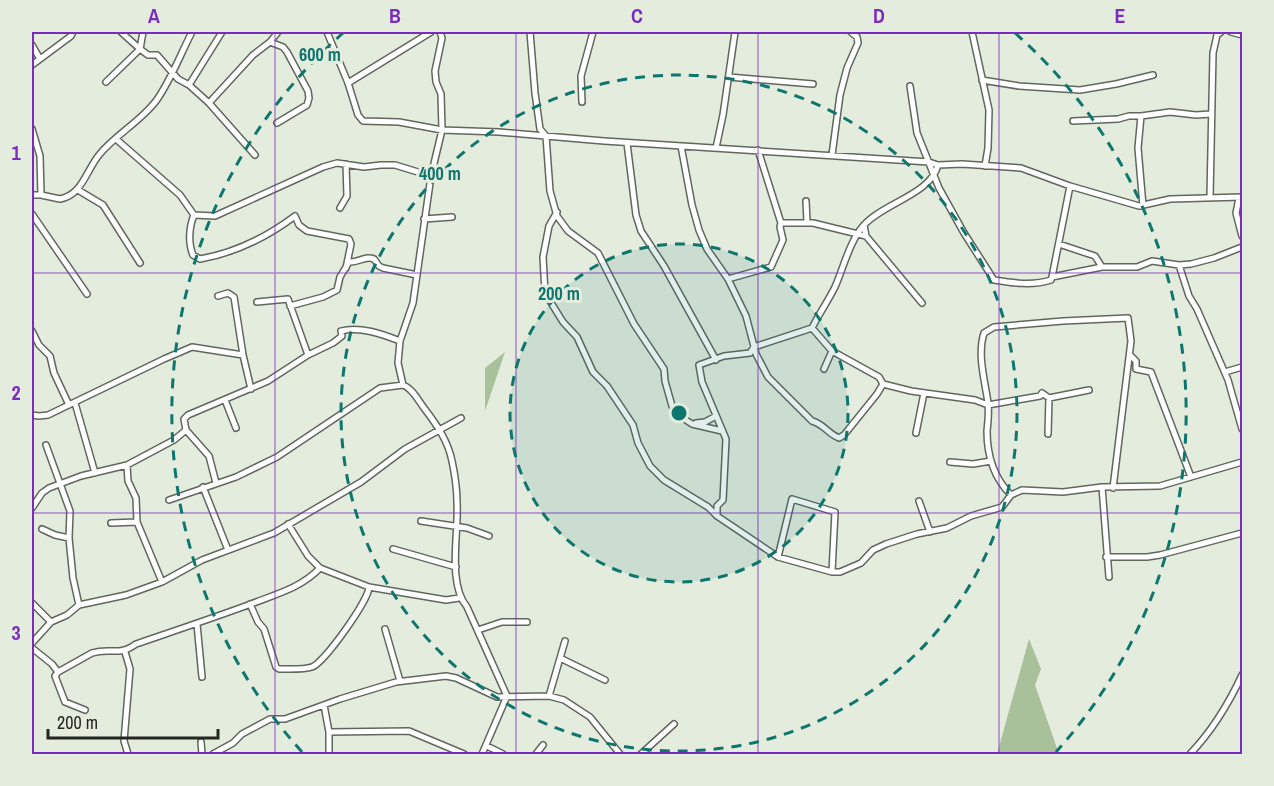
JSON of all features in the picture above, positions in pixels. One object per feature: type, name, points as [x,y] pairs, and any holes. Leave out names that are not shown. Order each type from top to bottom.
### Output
[{"type":"street","points":[[32,65],[71,36],[73,32]]},
{"type":"street","points":[[121,32],[148,55],[157,55],[178,79],[209,102],[255,155]]},
{"type":"street","points":[[106,82],[140,49],[143,32]]},
{"type":"street","points":[[32,195],[60,200],[78,190],[99,155],[155,102],[170,80],[171,72],[192,32]]},
{"type":"street","points":[[189,85],[222,32]]},
{"type":"street","points":[[209,102],[278,32]]},
{"type":"street","points":[[327,32],[348,83],[358,115],[363,121],[399,122],[442,130],[832,155],[929,162],[938,165],[962,164],[1021,168],[1070,186],[1143,206],[1170,199],[1210,196],[1241,197],[1236,213],[1242,236]]},
{"type":"street","points":[[348,83],[430,32]]},
{"type":"street","points":[[403,385],[398,363],[400,341],[413,303],[431,176],[442,130],[441,93],[436,82],[435,71],[442,38],[440,32]]},
{"type":"street","points":[[530,32],[540,129],[546,136],[550,191],[557,216],[568,231],[598,253],[634,324],[664,369],[672,406],[678,415],[691,424],[722,431]]},
{"type":"street","points":[[582,102],[580,76],[593,32]]},
{"type":"street","points":[[716,148],[735,32]]},
{"type":"street","points":[[832,155],[842,88],[847,68],[858,43],[857,37],[851,32]]},
{"type":"street","points":[[973,32],[989,110],[985,166]]},
{"type":"street","points":[[1210,196],[1213,53],[1216,35],[1221,32]]},
{"type":"street","points":[[1231,32],[1242,35]]},
{"type":"street","points":[[270,42],[283,47],[287,52],[308,91],[309,98],[307,105],[277,123]]},
{"type":"street","points":[[32,45],[40,59]]},
{"type":"street","points":[[982,80],[1019,86],[1080,90],[1153,75]]},
{"type":"street","points":[[729,77],[813,84]]},
{"type":"street","points":[[910,86],[917,133],[936,175],[939,188],[954,217],[994,280],[1022,285],[1102,267],[1137,267],[1152,261],[1179,264],[1214,258],[1242,247]]},
{"type":"street","points":[[1073,121],[1118,119],[1170,112],[1210,114]]},
{"type":"street","points":[[1141,116],[1138,148],[1143,206]]},
{"type":"street","points":[[32,129],[40,156],[41,195]]},
{"type":"street","points":[[116,139],[180,195],[194,215]]},
{"type":"street","points":[[627,143],[636,215],[641,231],[664,266],[716,360]]},
{"type":"street","points":[[681,146],[699,230],[708,249],[728,279],[746,316],[754,347],[768,376],[785,396],[812,421],[821,424],[833,436],[839,438],[844,435],[883,384]]},
{"type":"street","points":[[728,279],[771,267],[783,240],[781,222],[758,150]]},
{"type":"street","points":[[194,215],[215,216],[323,167],[337,163],[364,168],[395,165],[431,176]]},
{"type":"street","points":[[340,208],[347,196],[346,164]]},
{"type":"street","points":[[717,516],[717,506],[723,500],[726,441],[698,367],[700,364],[724,356],[750,353],[754,347],[812,328],[835,287],[838,275],[864,225],[920,188],[936,175],[938,165]]},
{"type":"street","points":[[1052,277],[1070,186]]},
{"type":"street","points":[[78,190],[103,205],[140,263]]},
{"type":"street","points":[[806,201],[807,222]]},
{"type":"street","points":[[557,212],[549,226],[543,257],[545,292],[563,322],[577,337],[593,372],[607,386],[633,425],[638,443],[650,466],[664,480],[708,507],[717,516],[778,557],[832,572],[840,572],[861,563],[873,550],[947,528],[971,516],[1002,507],[1011,495],[1022,490],[1063,492],[1102,487],[1160,486],[1242,462]]},
{"type":"street","points":[[32,214],[87,294]]},
{"type":"street","points":[[194,215],[190,226],[190,246],[193,255],[200,259],[241,248],[295,216],[299,225],[307,231],[350,240],[346,268]]},
{"type":"street","points":[[424,219],[452,217]]},
{"type":"street","points":[[781,222],[807,222],[866,236],[922,303]]},
{"type":"street","points":[[864,225],[866,236]]},
{"type":"street","points":[[1059,244],[1095,255],[1102,267]]},
{"type":"street","points":[[290,306],[323,297],[337,290],[340,277],[349,262],[370,257],[379,266],[417,275]]},
{"type":"street","points":[[1179,264],[1189,296],[1201,316],[1225,372],[1242,429]]},
{"type":"street","points":[[218,296],[228,293],[234,297],[251,389]]},
{"type":"street","points":[[257,302],[288,299],[308,355]]},
{"type":"street","points":[[1011,495],[1002,486],[991,461],[987,437],[988,405],[983,376],[981,341],[984,333],[989,328],[1128,318],[1130,355],[1113,488]]},
{"type":"street","points":[[812,328],[832,351],[879,377],[883,384],[924,393],[975,400],[988,405],[1040,396],[1042,393],[1049,398],[1089,390]]},
{"type":"street","points":[[32,331],[39,345],[50,356],[54,374],[72,404],[95,473]]},
{"type":"street","points":[[216,483],[209,456],[186,429],[184,419],[251,389],[333,343],[342,336],[340,331],[378,333],[400,341]]},
{"type":"street","points":[[32,415],[48,415],[164,358],[192,347],[243,355]]},
{"type":"street","points":[[824,369],[832,351]]},
{"type":"street","points":[[1130,355],[1136,361],[1136,369],[1151,372],[1191,477]]},
{"type":"street","points":[[1225,372],[1242,367]]},
{"type":"street","points":[[169,500],[236,477],[277,457],[380,388],[403,385],[408,387],[440,430],[448,445],[457,504],[456,567],[459,598],[467,607],[507,696],[482,754]]},
{"type":"street","points":[[916,433],[924,393]]},
{"type":"street","points":[[1048,434],[1049,398]]},
{"type":"street","points":[[225,400],[236,428]]},
{"type":"street","points":[[691,424],[705,422],[716,416]]},
{"type":"street","points":[[58,672],[32,646],[51,622],[67,615],[79,605],[126,595],[162,582],[202,560],[274,533],[361,482],[405,449],[461,418]]},
{"type":"street","points":[[32,508],[42,493],[60,483],[127,465],[174,440],[186,429]]},
{"type":"street","points":[[46,445],[70,511],[69,538],[73,578],[79,605]]},
{"type":"street","points":[[950,462],[973,464],[991,461]]},
{"type":"street","points":[[127,465],[128,481],[136,498],[137,522],[162,582]]},
{"type":"street","points":[[203,487],[228,549]]},
{"type":"street","points":[[1102,487],[1109,577]]},
{"type":"street","points":[[778,557],[792,500],[835,512],[832,572]]},
{"type":"street","points":[[919,501],[930,532]]},
{"type":"street","points":[[421,521],[457,527],[489,536]]},
{"type":"street","points":[[111,523],[137,522]]},
{"type":"street","points":[[288,524],[308,556],[320,568],[369,587],[446,600],[459,598]]},
{"type":"street","points":[[42,529],[54,535],[69,538]]},
{"type":"street","points":[[1107,557],[1160,555],[1242,533]]},
{"type":"street","points":[[393,549],[456,567]]},
{"type":"street","points":[[85,710],[65,702],[55,676],[58,672],[92,652],[125,652],[136,644],[298,586],[310,579],[320,568]]},
{"type":"street","points":[[250,604],[258,622],[264,629],[276,667],[284,669],[313,667],[328,655],[366,598],[369,587]]},
{"type":"street","points":[[32,603],[51,622]]},
{"type":"street","points":[[478,630],[502,622],[527,622]]},
{"type":"street","points":[[197,624],[202,677]]},
{"type":"street","points":[[385,629],[400,681]]},
{"type":"street","points":[[549,696],[565,641]]},
{"type":"street","points":[[125,652],[130,669],[124,741],[128,754]]},
{"type":"street","points":[[560,658],[604,680]]},
{"type":"street","points":[[1190,754],[1233,694],[1242,675]]},
{"type":"street","points":[[213,754],[265,721],[285,719],[400,681],[449,676],[497,697],[549,696],[564,700],[590,717],[617,754]]},
{"type":"street","points":[[324,705],[329,732],[329,754]]},
{"type":"street","points":[[641,754],[674,724]]},
{"type":"street","points":[[329,732],[409,731],[464,754]]},
{"type":"street","points":[[201,742],[202,754]]},
{"type":"street","points":[[536,754],[543,745]]},
{"type":"street","points":[[487,746],[503,754]]},
{"type":"green space","points":[[505,352],[485,411],[485,368]]},
{"type":"green space","points":[[1029,639],[1041,669],[1035,685],[1059,754],[997,754]]}]
